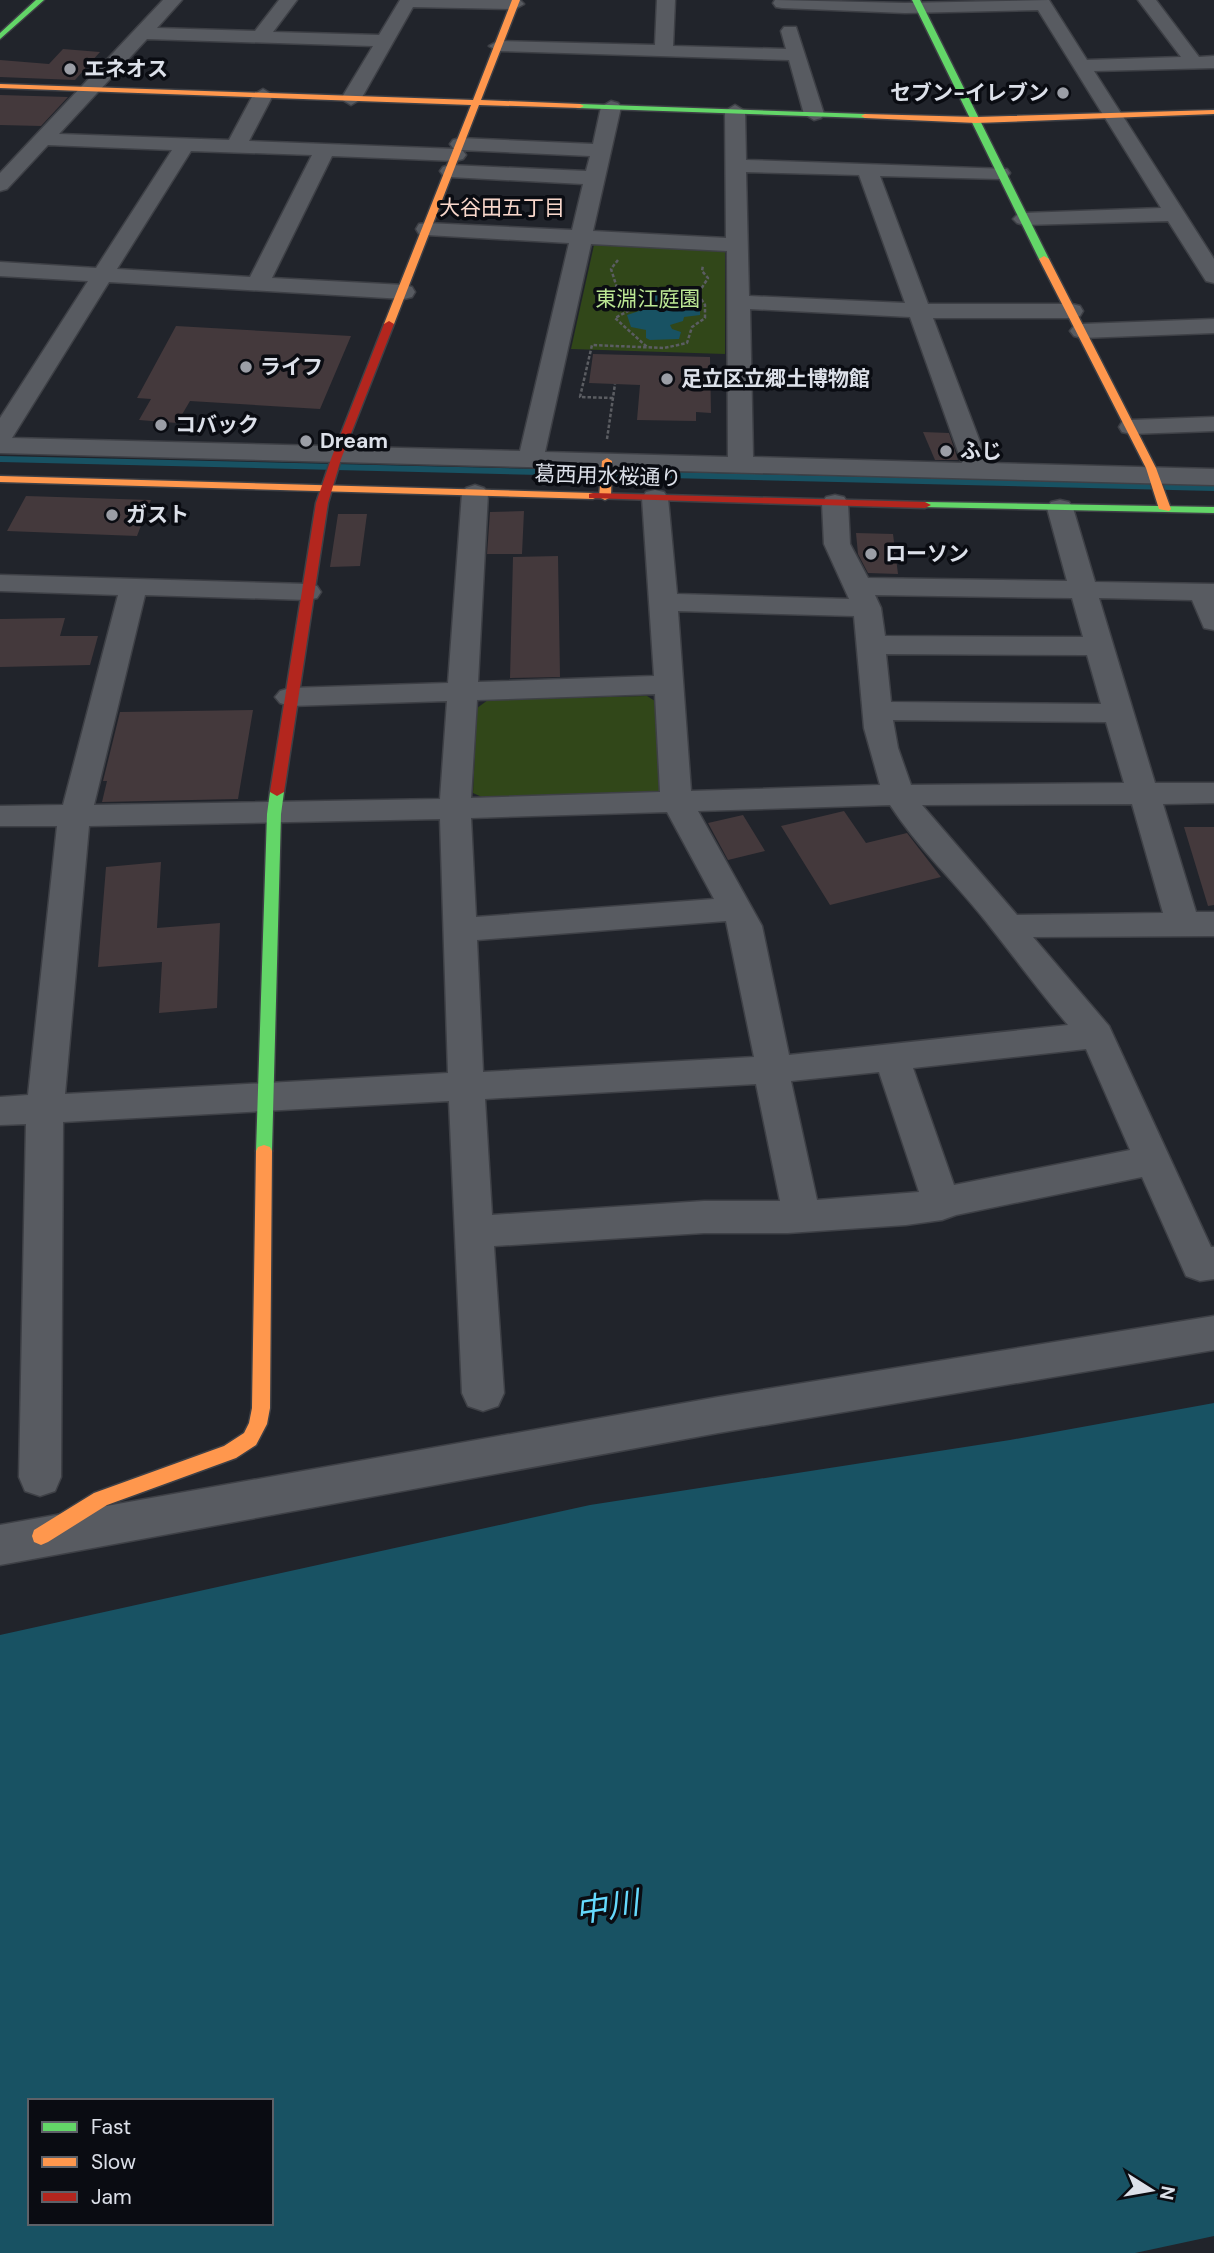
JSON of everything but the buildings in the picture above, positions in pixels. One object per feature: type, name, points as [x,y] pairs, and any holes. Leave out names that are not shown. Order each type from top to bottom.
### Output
[{"type":"street","points":[[0,37],[40,0]]},
{"type":"street","points":[[0,185],[173,0]]},
{"type":"street","points":[[260,37],[288,0]]},
{"type":"street","points":[[664,51],[666,0]]},
{"type":"street","points":[[1147,0],[1194,62]]},
{"type":"street","points":[[41,1536],[100,1499],[230,1452],[250,1439],[258,1424],[261,1408],[265,1098],[274,814],[307,592],[328,484],[337,456],[404,292],[515,2],[409,1],[351,99]]},
{"type":"street","points":[[814,114],[782,1],[1041,3],[1174,214],[1205,246],[1214,276]]},
{"type":"street","points":[[918,4],[1000,173],[1131,427],[1157,483],[1165,509]]},
{"type":"street","points":[[141,33],[385,41]]},
{"type":"street","points":[[498,46],[797,55]]},
{"type":"street","points":[[1081,66],[1214,62]]},
{"type":"street","points":[[0,86],[976,120],[1214,112]]},
{"type":"street","points":[[236,146],[263,95]]},
{"type":"street","points":[[531,459],[611,107]]},
{"type":"street","points":[[735,111],[741,466]]},
{"type":"street","points":[[43,139],[325,149],[455,157],[595,178]]},
{"type":"street","points":[[0,438],[184,145]]},
{"type":"street","points":[[258,283],[325,149]]},
{"type":"street","points":[[455,157],[601,150]]},
{"type":"street","points":[[736,166],[1000,173]]},
{"type":"street","points":[[867,169],[978,472]]},
{"type":"street","points":[[1024,219],[1174,214]]},
{"type":"street","points":[[426,229],[738,245]]},
{"type":"street","points":[[0,270],[404,292]]},
{"type":"street","points":[[738,302],[1214,326]]},
{"type":"street","points":[[1131,427],[1214,424]]},
{"type":"street","points":[[0,445],[168,466],[337,456],[531,459],[606,472],[741,466],[978,472],[1157,483],[1214,477]]},
{"type":"street","name":"葛西用水桜通り","points":[[0,479],[168,466],[328,484],[475,493],[606,472],[655,498],[1214,510]]},
{"type":"street","points":[[475,493],[455,808],[466,1086],[483,1393]]},
{"type":"street","points":[[655,498],[677,802],[745,926],[771,1051],[774,1090],[802,1216]]},
{"type":"street","points":[[835,503],[837,544],[863,597],[873,645],[883,748],[899,795],[915,819],[1097,1035],[1200,1265],[1214,1263]]},
{"type":"street","points":[[1009,929],[1023,925],[1198,924],[1136,776],[1060,508]]},
{"type":"street","points":[[0,583],[307,592]]},
{"type":"street","points":[[40,1478],[45,1109],[74,817],[133,587]]},
{"type":"street","points":[[664,602],[1083,589],[1208,592],[1214,622]]},
{"type":"street","points":[[873,645],[1099,646]]},
{"type":"street","points":[[290,697],[669,685]]},
{"type":"street","points":[[878,711],[1118,713]]},
{"type":"street","points":[[0,816],[274,814],[899,795],[1214,793]]},
{"type":"street","points":[[460,930],[735,909]]},
{"type":"street","points":[[0,1111],[772,1070],[1097,1035]]},
{"type":"street","points":[[891,1056],[942,1205]]},
{"type":"street","points":[[475,1232],[704,1217],[802,1216],[906,1210],[942,1205],[1151,1160]]},
{"type":"street","points":[[0,1545],[705,1417],[1214,1333]]},
{"type":"path","points":[[629,256],[617,261],[611,269],[618,291],[632,309],[615,318],[647,347]]},
{"type":"path","points":[[613,398],[580,397],[592,345],[664,348],[687,343],[692,327],[705,318],[705,305],[698,294],[708,278],[702,271],[703,265],[698,261]]},
{"type":"path","points":[[606,472],[615,384]]},
{"type":"green space","name":"東淵江庭園","points":[[594,245],[725,250],[725,354],[571,349]]},
{"type":"green space","points":[[647,696],[655,701],[660,792],[482,797],[473,793],[477,708],[488,700]]},
{"type":"water","points":[[643,288],[661,296],[673,296],[679,307],[700,307],[700,315],[684,317],[683,321],[670,325],[672,329],[681,332],[679,339],[650,340],[646,338],[646,330],[631,327],[627,315],[639,311],[637,306],[632,305],[631,298]]},
{"type":"water","name":"中川","points":[[1214,1403],[1214,2236],[1135,2253],[0,2253],[0,1635],[590,1505],[1010,1440]]},
{"type":"waterway","points":[[0,459],[1214,488]]},
{"type":"traffic: fast","points":[[0,37],[40,0]]},
{"type":"traffic: fast","points":[[916,0],[1044,259]]},
{"type":"traffic: fast","points":[[580,106],[865,116]]},
{"type":"traffic: fast","points":[[925,505],[1214,510]]},
{"type":"traffic: fast","points":[[264,1151],[274,814],[277,792]]},
{"type":"traffic: slow","points":[[389,324],[516,0]]},
{"type":"traffic: slow","points":[[0,86],[580,106]]},
{"type":"traffic: slow","points":[[865,116],[976,120],[1214,112]]},
{"type":"traffic: slow","points":[[1044,259],[1151,468],[1165,509]]},
{"type":"traffic: slow","points":[[605,497],[607,461]]},
{"type":"traffic: slow","points":[[0,479],[593,496]]},
{"type":"traffic: slow","points":[[41,1536],[101,1499],[230,1452],[250,1439],[258,1424],[261,1408],[264,1151]]},
{"type":"traffic: jam","points":[[277,792],[322,503],[336,459],[389,324]]},
{"type":"traffic: jam","points":[[593,496],[925,505]]},
{"type":"place","name":"エネオス","points":[[70,69]]},
{"type":"place","name":"セブン-イレブン","points":[[1063,93]]},
{"type":"place","name":"ライフ","points":[[246,367]]},
{"type":"place","name":"足立区立郷土博物館","points":[[667,379]]},
{"type":"place","name":"コバック","points":[[161,425]]},
{"type":"place","name":"Dream","points":[[306,441]]},
{"type":"place","name":"ふじ","points":[[946,451]]},
{"type":"place","name":"ガスト","points":[[112,515]]},
{"type":"place","name":"ローソン","points":[[871,554]]},
{"type":"district","name":"大谷田五丁目","points":[[502,208]]}]
